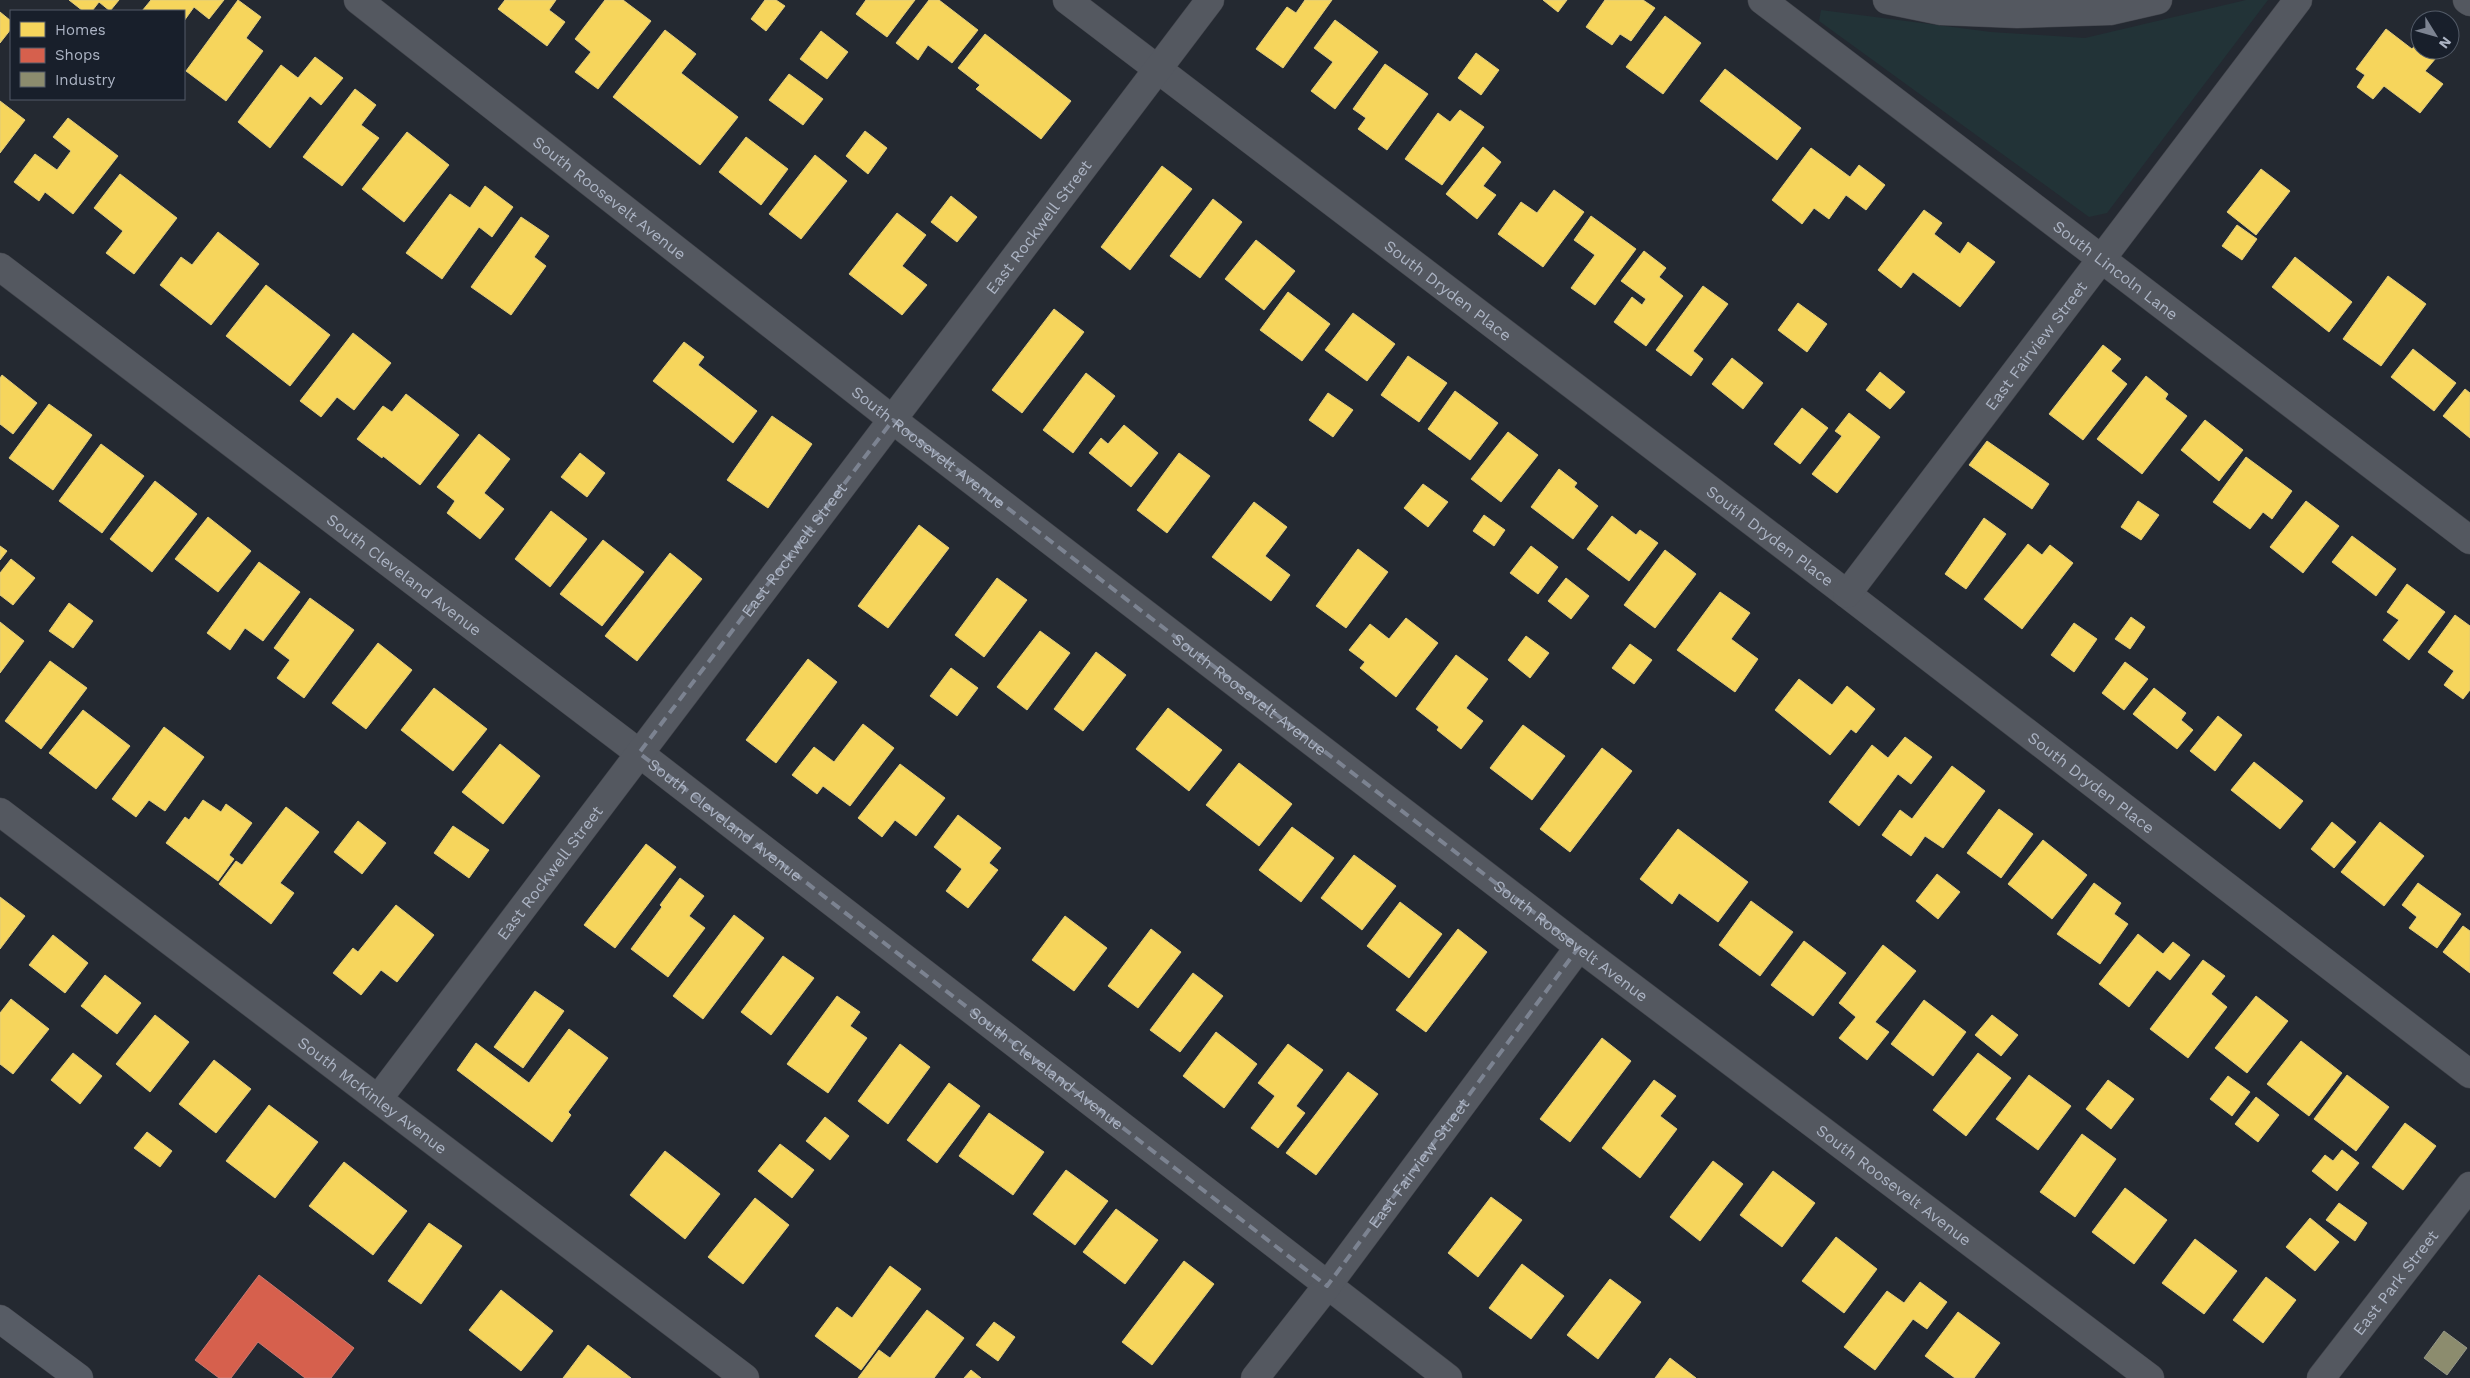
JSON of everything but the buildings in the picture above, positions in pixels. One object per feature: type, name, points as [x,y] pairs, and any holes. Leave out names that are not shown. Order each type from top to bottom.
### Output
[{"type":"street","name":"South Roosevelt Avenue","points":[[358,0],[893,420],[1579,947],[2150,1378]]},
{"type":"street","name":"South Dryden Place","points":[[1067,0],[1846,594],[2470,1074]]},
{"type":"street","name":"East Rockwell Street","points":[[378,1099],[1210,0]]},
{"type":"street","name":"South Lincoln Lane","points":[[1762,0],[2470,540]]},
{"type":"street","points":[[1887,0],[1941,11],[2017,14],[2110,11],[2158,0]]},
{"type":"street","name":"East Fairview Street","points":[[1846,594],[2298,0]]},
{"type":"street","name":"South Cleveland Avenue","points":[[0,267],[640,753],[1448,1378]]},
{"type":"street","name":"South McKinley Avenue","points":[[0,812],[745,1378]]},
{"type":"street","name":"East Fairview Street","points":[[1255,1378],[1327,1286],[1579,947]]},
{"type":"street","name":"East Park Street","points":[[2321,1378],[2470,1186]]},
{"type":"street","points":[[0,1319],[80,1378]]},
{"type":"highlighted area","points":[[893,420],[1579,947],[1327,1286],[639,753]]},
{"type":"shaded area","points":[[2246,0],[2268,0],[2107,213],[2089,217],[1819,21],[1821,10],[1991,32],[2085,38]]}]
